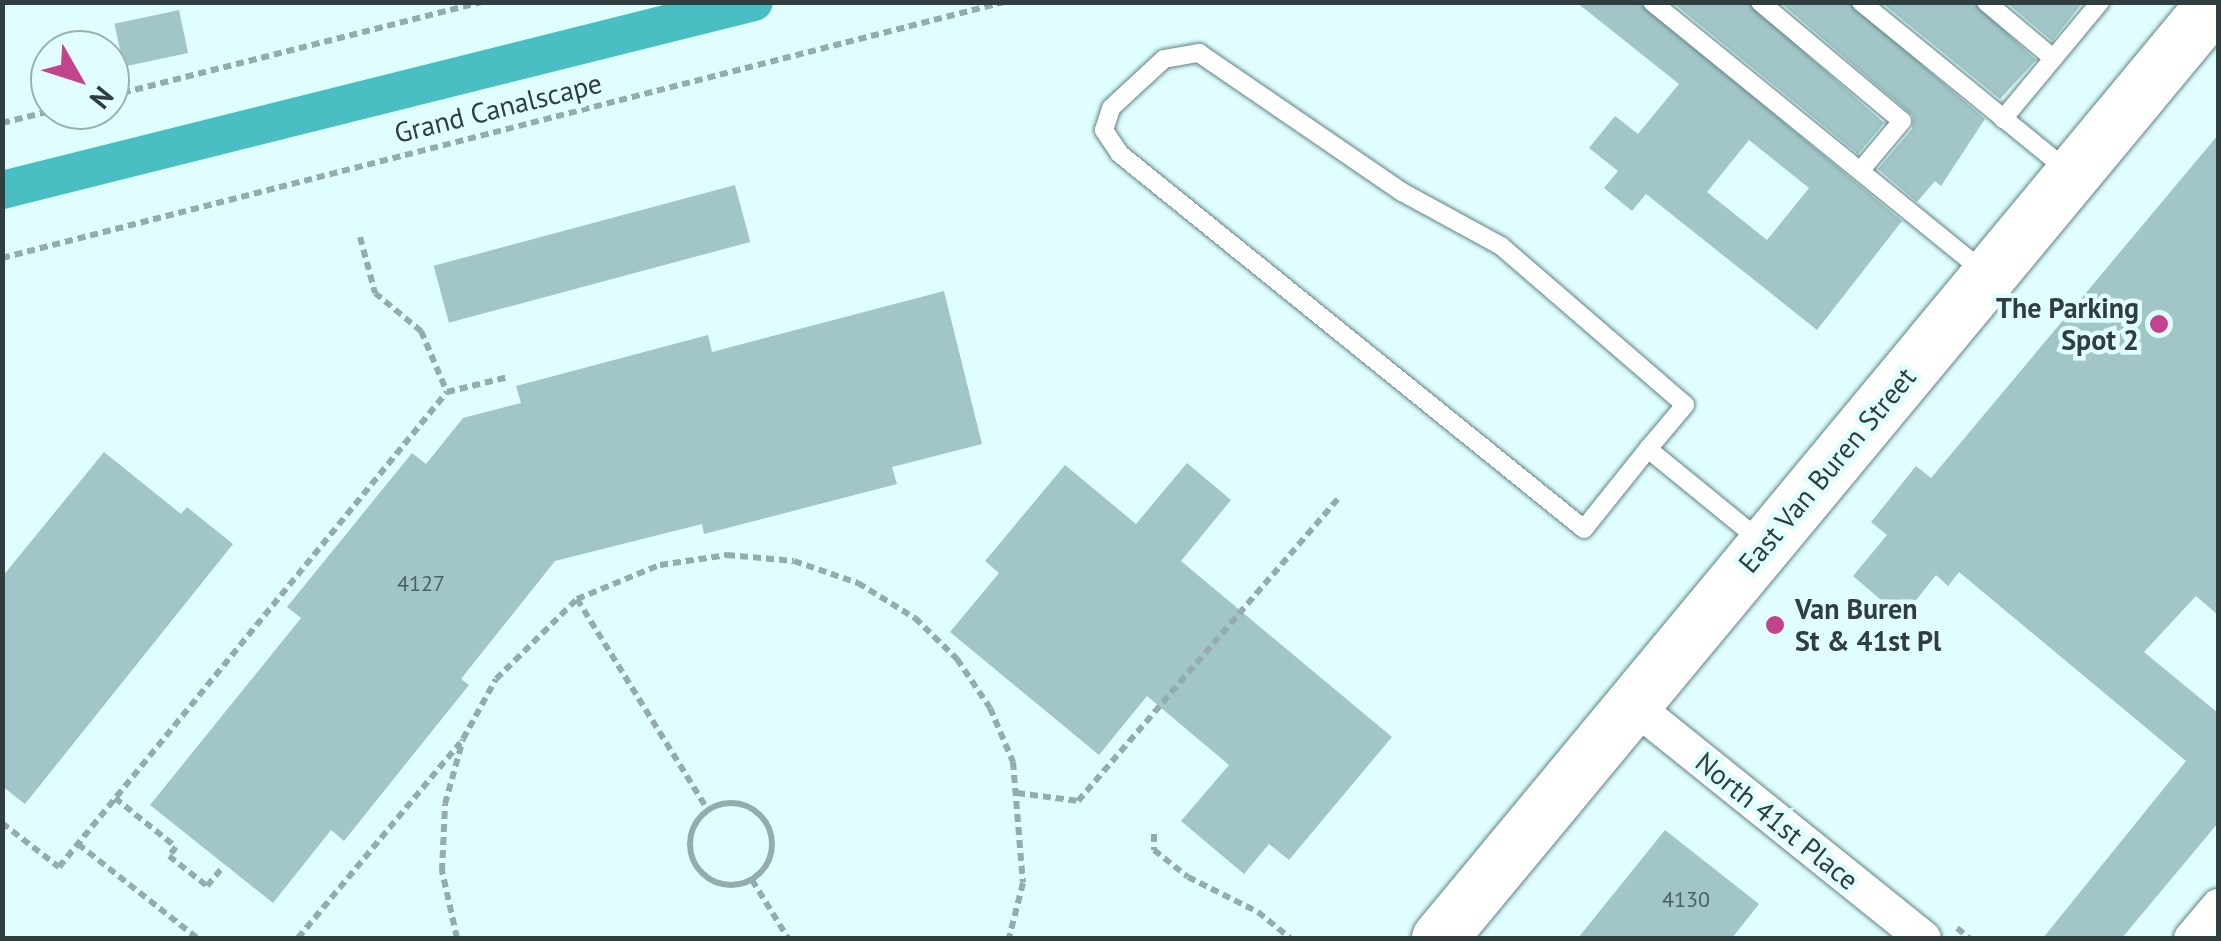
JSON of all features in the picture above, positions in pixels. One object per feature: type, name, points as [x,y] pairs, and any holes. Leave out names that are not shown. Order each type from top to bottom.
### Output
[{"type":"main road","name":"East Van Buren Street","points":[[1439,938],[2215,2]]},
{"type":"street","name":"North 41st Place","points":[[1632,704],[1922,938]]},
{"type":"street","points":[[2191,938],[2218,906]]},
{"type":"lane","points":[[1652,2],[1988,276]]},
{"type":"lane","points":[[1760,2],[1902,121],[1861,170]]},
{"type":"lane","points":[[1861,2],[2072,175]]},
{"type":"lane","points":[[1986,2],[2053,58]]},
{"type":"lane","points":[[2003,119],[2092,5]]},
{"type":"lane","points":[[1199,53],[1224,65],[1402,192],[1501,246],[1686,405],[1648,450],[1584,529],[1120,154],[1104,130],[1111,108],[1164,59],[1199,53]]},
{"type":"lane","points":[[1648,450],[1765,544]]},
{"type":"path","points":[[130,91],[482,2]]},
{"type":"path","name":"Grand Canalscape","points":[[2,258],[1004,2]]},
{"type":"path","points":[[2,123],[30,116]]},
{"type":"path","points":[[360,237],[375,293],[421,330],[446,392]]},
{"type":"path","points":[[2,823],[59,867],[446,392],[508,377]]},
{"type":"path","points":[[1018,792],[1078,801],[1340,496]]},
{"type":"path","points":[[298,938],[463,739],[496,679],[577,600],[660,565],[727,556],[794,562],[858,583],[915,618],[957,659],[990,708],[1018,792],[1023,883],[1009,938]]},
{"type":"path","points":[[577,600],[708,810]]},
{"type":"path","points":[[457,938],[442,872],[445,804],[463,739]]},
{"type":"path","points":[[115,798],[176,847],[169,856],[207,886],[222,868]]},
{"type":"path","points":[[736,803],[762,816],[773,844],[763,871],[752,880],[738,886],[711,881],[692,860],[690,832],[708,810],[736,803]]},
{"type":"path","points":[[1154,834],[1154,850],[1188,877],[1258,912],[1290,938]]},
{"type":"path","points":[[78,844],[197,938]]},
{"type":"path","points":[[752,880],[788,938]]},
{"type":"building","points":[[1576,2],[1640,2],[1902,221],[1817,330],[1646,194],[1632,211],[1604,188],[1618,171],[1589,148],[1615,116],[1638,134],[1679,84]],"holes":[[[1749,140],[1809,188],[1767,240],[1707,192]]]},
{"type":"building","points":[[1672,2],[1748,2],[1884,123],[1858,154]]},
{"type":"building","points":[[1780,2],[1849,2],[1985,119],[1941,186],[1935,181],[1917,202],[1878,169],[1912,129],[1913,116]]},
{"type":"building","points":[[1881,2],[1974,2],[2036,60],[2000,99]]},
{"type":"building","points":[[2006,2],[2083,2],[2052,41]]},
{"type":"building","points":[[179,10],[188,53],[130,65],[130,30],[116,30],[114,24]]},
{"type":"building","points":[[2218,135],[2218,615],[2196,596],[2144,652],[2218,713],[2218,823],[2122,938],[2043,938],[2186,761],[1959,572],[1948,586],[1936,575],[1902,618],[1853,576],[1887,535],[1871,522],[1916,466],[1931,478]]},
{"type":"building","points":[[735,185],[750,242],[449,323],[434,266]]},
{"type":"building","points":[[944,291],[982,444],[892,467],[897,484],[704,534],[702,524],[555,561],[461,679],[469,685],[344,841],[331,830],[273,903],[150,805],[301,618],[287,607],[412,453],[426,464],[463,418],[521,403],[516,386],[708,335],[712,352]]},
{"type":"building","points":[[104,452],[181,514],[187,507],[233,544],[25,804],[2,786],[2,577]]},
{"type":"building","points":[[1187,463],[1231,500],[1181,561],[1392,737],[1289,860],[1269,844],[1244,874],[1181,821],[1229,765],[1147,696],[1099,755],[950,632],[999,573],[985,561],[1065,465],[1136,524]]},
{"type":"building","points":[[1665,830],[1759,904],[1732,938],[1578,938]]},
{"type":"waterway","points":[[2,190],[754,2]]},
{"type":"place","name":"The Parking Spot 2","points":[[2159,324]]},
{"type":"place","name":"Van Buren St & 41st Pl","points":[[1775,625]]}]
